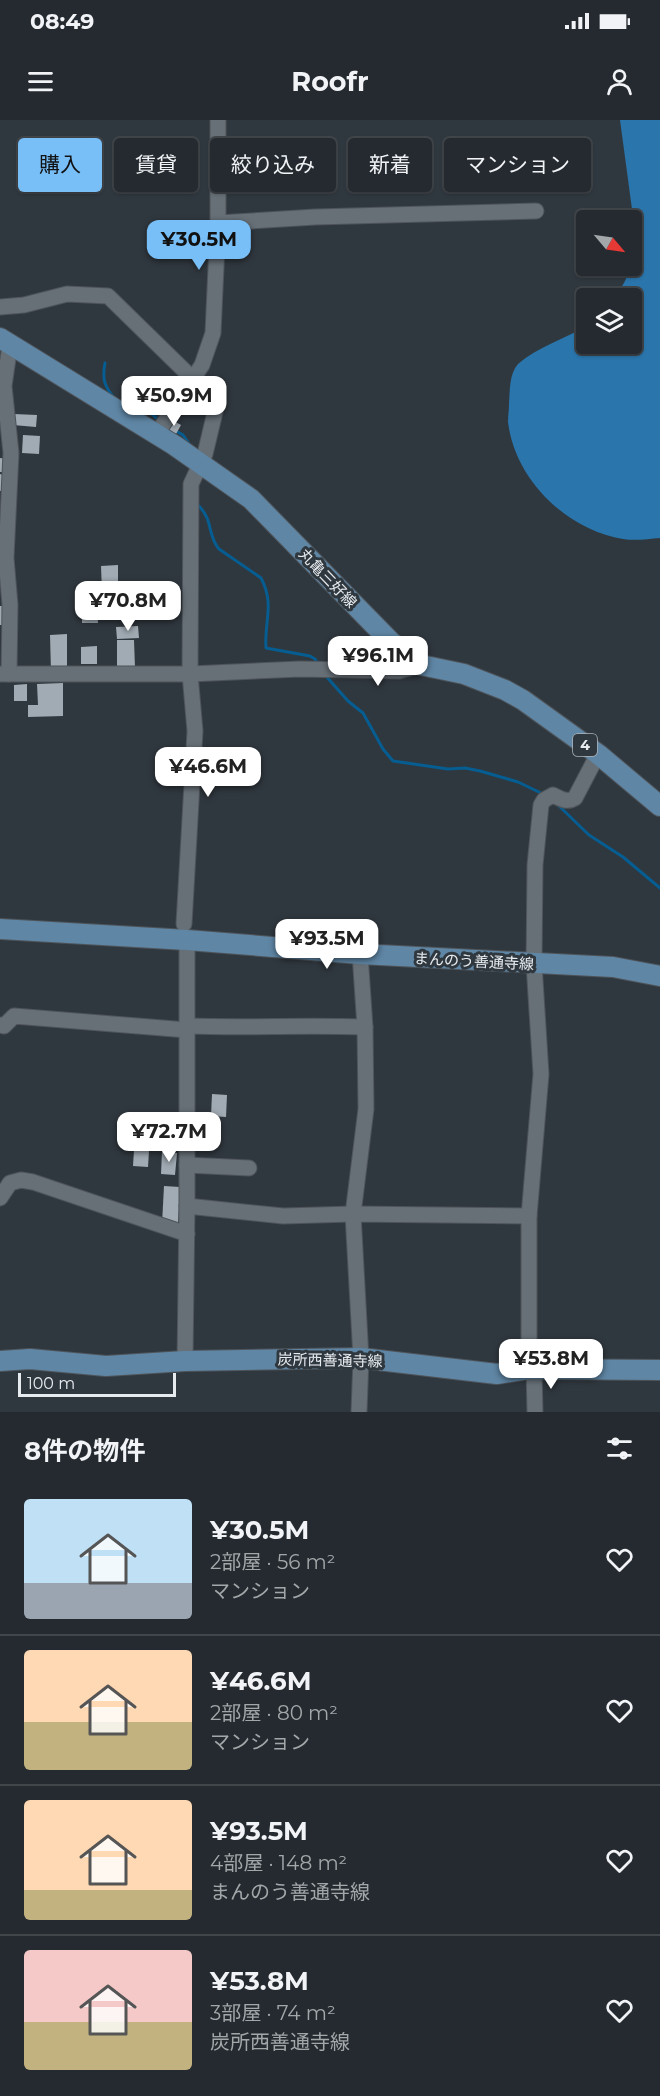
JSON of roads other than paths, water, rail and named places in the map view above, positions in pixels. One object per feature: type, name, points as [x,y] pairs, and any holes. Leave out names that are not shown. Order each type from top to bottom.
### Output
[{"type":"main road","name":"丸亀三好線","points":[[5,341],[161,427],[202,464],[251,499],[391,642],[421,664],[464,675],[505,690],[523,700],[598,754],[660,806]]},
{"type":"main road","name":"まんのう善通寺線","points":[[0,929],[186,932],[360,954],[613,967],[660,976]]},
{"type":"main road","name":"炭所西善通寺線","points":[[0,1362],[30,1359],[106,1366],[185,1361],[361,1358],[497,1374],[531,1369],[660,1370]]},
{"type":"street","points":[[161,427],[202,365],[213,333],[218,223],[218,120]]},
{"type":"street","points":[[218,223],[326,217],[536,211]]},
{"type":"street","points":[[0,307],[24,305],[67,294],[108,296],[193,379],[215,396],[216,408],[202,464],[191,484],[190,674],[195,731],[186,932],[185,1361]]},
{"type":"street","points":[[5,341],[4,386],[11,453],[6,558],[10,605],[5,674],[399,671],[421,664]]},
{"type":"street","points":[[535,1412],[531,1369],[529,1216],[541,1074],[534,964],[535,865],[541,805],[544,800],[553,795],[563,800],[571,801],[575,798],[598,754]]},
{"type":"street","points":[[359,1412],[361,1358],[353,1214],[366,1109],[365,1027],[360,954]]},
{"type":"street","points":[[0,1025],[4,1026],[14,1016],[187,1028],[365,1027]]},
{"type":"street","points":[[187,1164],[249,1168]]},
{"type":"street","points":[[0,1198],[10,1183],[21,1180],[33,1182],[187,1234]]},
{"type":"street","points":[[187,1206],[283,1216],[353,1214],[529,1216]]},
{"type":"waterway","points":[[105,363],[105,382],[115,399]]},
{"type":"waterway","points":[[121,402],[147,410],[160,421]]},
{"type":"waterway","points":[[176,431],[183,435],[190,445]]},
{"type":"waterway","points":[[199,506],[207,518],[213,539],[219,549],[261,578],[268,605],[266,648],[310,656],[318,664]]},
{"type":"waterway","points":[[325,675],[348,701],[363,713],[383,749],[393,761],[480,771],[518,782],[543,794]]},
{"type":"waterway","points":[[558,805],[589,835],[623,857],[660,888]]}]
